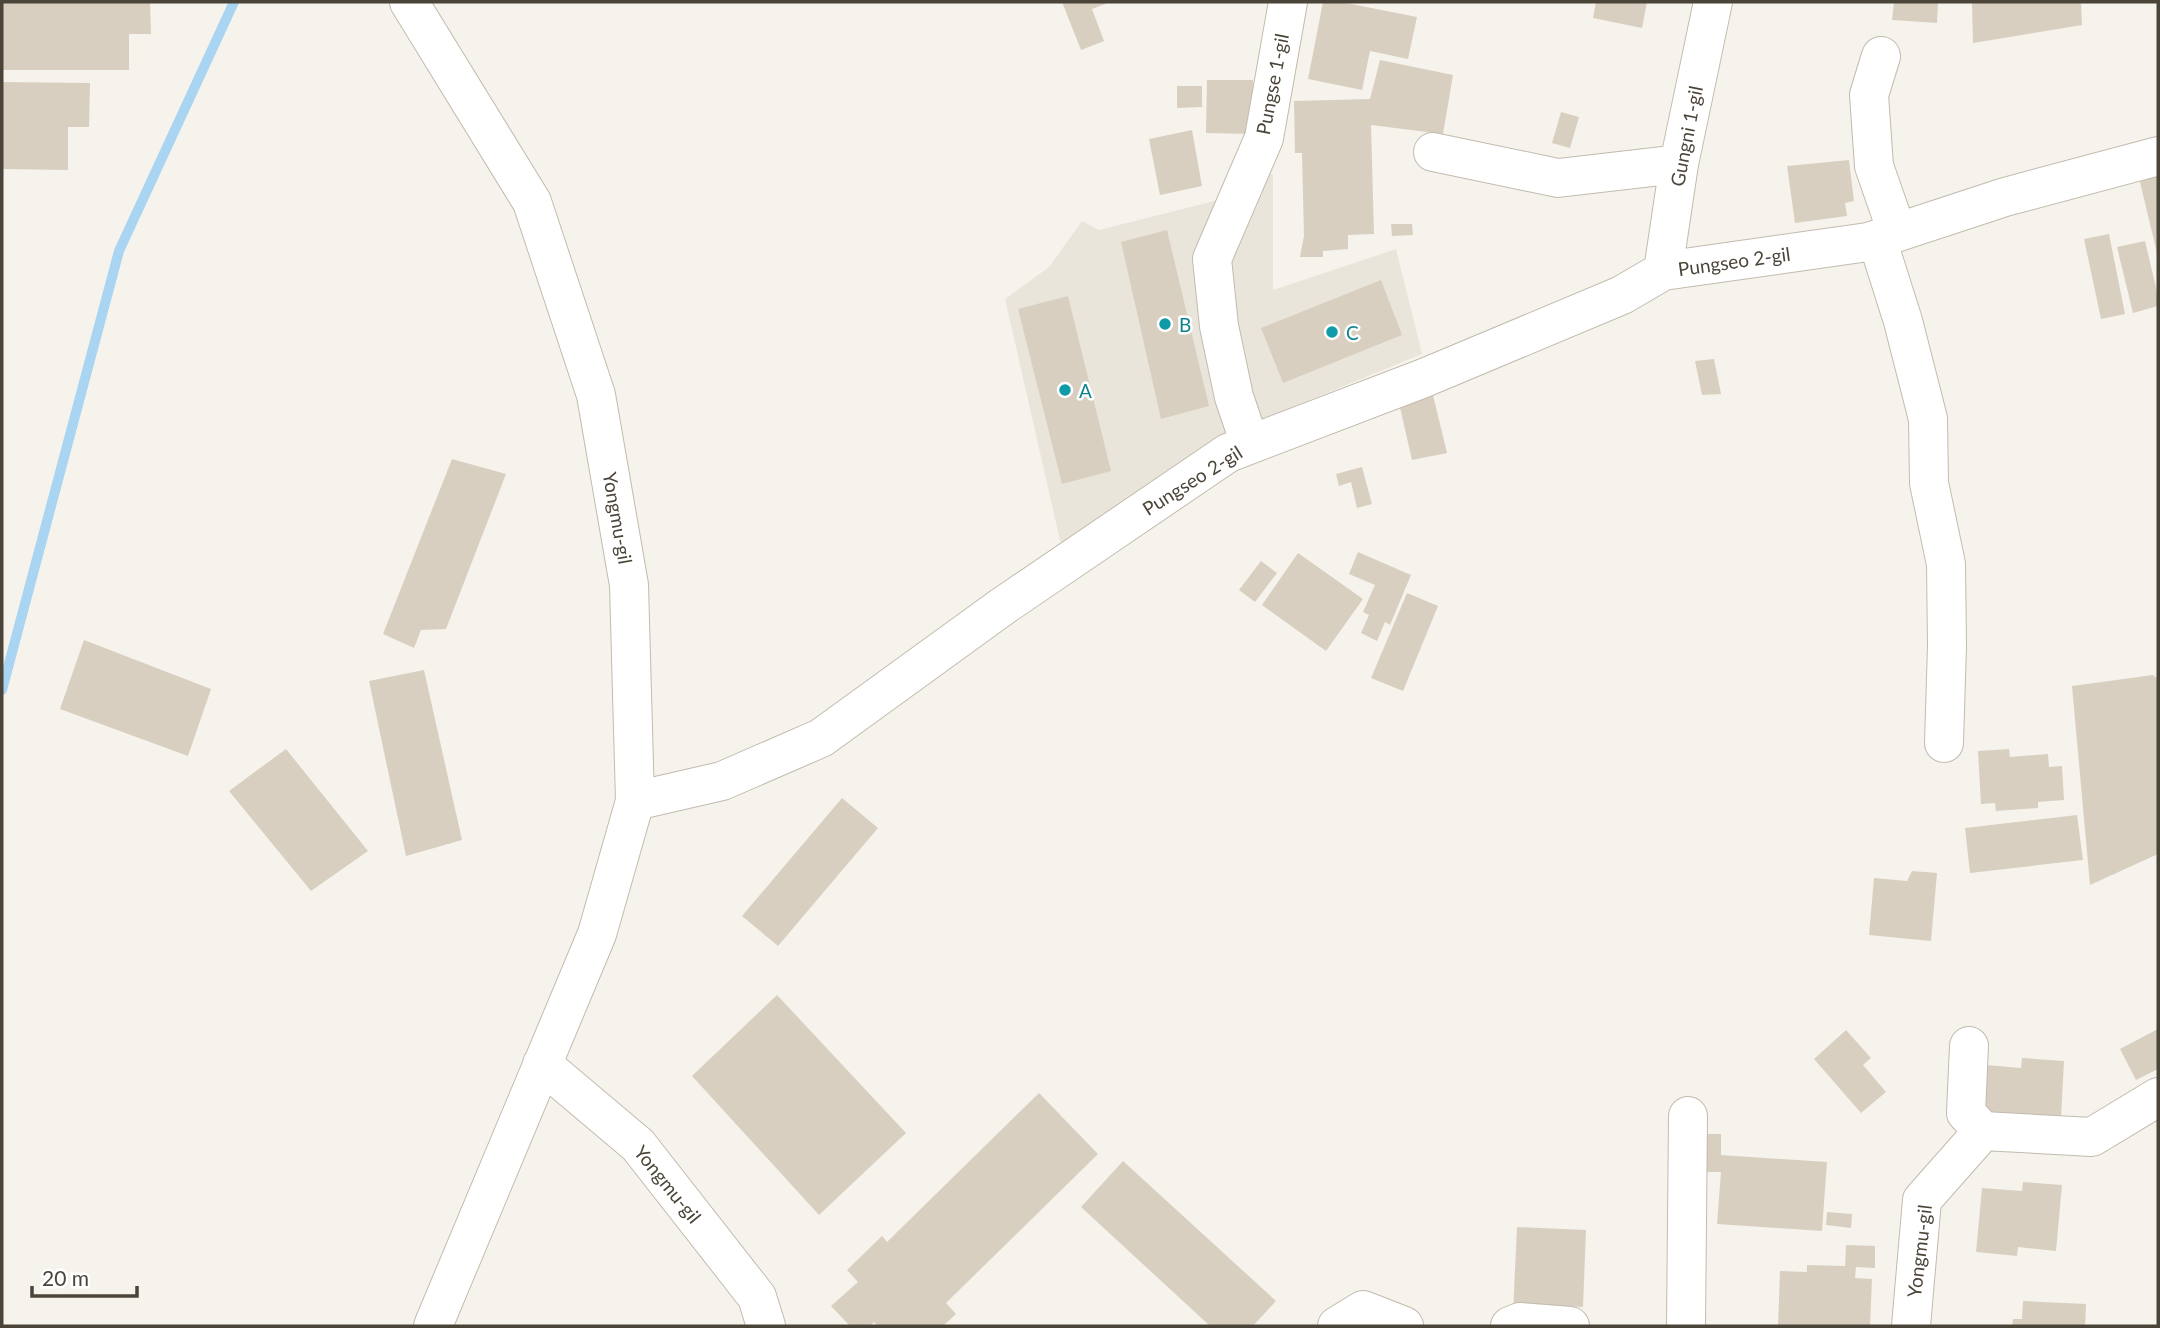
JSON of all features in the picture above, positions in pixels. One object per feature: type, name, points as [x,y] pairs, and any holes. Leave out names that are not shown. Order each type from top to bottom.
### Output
[{"type":"street","name":"Yongmu-gil","points":[[409,2],[532,202],[596,395],[629,585],[635,801],[597,934],[433,1326]]},
{"type":"street","name":"Pungse 1-gil","points":[[1250,444],[1234,397],[1224,350],[1212,258],[1264,138],[1288,2]]},
{"type":"street","name":"Gungni 1-gil","points":[[1663,271],[1679,164],[1713,2]]},
{"type":"street","points":[[1881,57],[1869,95],[1874,166],[1903,320],[1928,419],[1929,483],[1945,564],[1947,646],[1944,743]]},
{"type":"street","points":[[1433,152],[1559,178],[1679,164]]},
{"type":"street","name":"Pungseo 2-gil","points":[[635,801],[722,781],[821,738],[1003,606],[1228,453],[1424,377],[1610,300],[1663,271],[1887,236],[2005,197],[2158,156]]},
{"type":"street","points":[[1969,1046],[1966,1113],[1983,1131],[2092,1137],[2158,1097]]},
{"type":"street","name":"Yongmu-gil","points":[[542,1064],[638,1145],[757,1297],[766,1326]]},
{"type":"street","points":[[1686,1326],[1688,1116]]},
{"type":"street","name":"Yongmu-gil","points":[[1911,1326],[1922,1200],[1983,1131]]},
{"type":"street","points":[[1337,1326],[1363,1310],[1404,1326]]},
{"type":"street","points":[[1510,1326],[1520,1322],[1570,1326]]},
{"type":"shaded area","points":[[1252,165],[1273,175],[1273,290],[1396,249],[1422,354],[1222,436],[1167,471],[1062,549],[1005,299],[1049,267],[1082,221],[1099,230],[1226,198]]},
{"type":"building","points":[[2,2],[150,2],[151,34],[129,34],[129,70],[2,70]]},
{"type":"building","points":[[1062,2],[1110,2],[1092,9],[1104,41],[1081,50]]},
{"type":"building","points":[[1323,2],[1341,2],[1417,17],[1408,59],[1370,51],[1362,90],[1308,79]]},
{"type":"building","points":[[1596,2],[1647,2],[1642,28],[1593,18]]},
{"type":"building","points":[[1894,2],[1938,2],[1937,23],[1892,20]]},
{"type":"building","points":[[1972,2],[2081,2],[2082,25],[1973,43]]},
{"type":"building","points":[[1380,60],[1453,75],[1443,134],[1371,125],[1374,234],[1348,235],[1348,249],[1323,251],[1323,257],[1300,257],[1304,236],[1302,153],[1295,153],[1294,101],[1370,99]]},
{"type":"building","points":[[1207,80],[1253,80],[1252,134],[1206,133]]},
{"type":"building","points":[[2,82],[90,83],[89,127],[68,127],[68,170],[2,169]]},
{"type":"building","points":[[1177,86],[1202,86],[1202,107],[1177,108]]},
{"type":"building","points":[[1561,112],[1579,117],[1570,148],[1552,143]]},
{"type":"building","points":[[1192,130],[1202,186],[1160,195],[1149,139]]},
{"type":"building","points":[[1849,160],[1854,201],[1845,203],[1847,216],[1795,223],[1787,166]]},
{"type":"building","points":[[2158,173],[2158,253],[2157,253],[2139,178]]},
{"type":"building","points":[[1391,224],[1412,224],[1413,235],[1392,236]]},
{"type":"building","name":"B","points":[[1167,230],[1209,406],[1161,419],[1121,242]]},
{"type":"building","points":[[2109,234],[2125,314],[2101,319],[2084,239]]},
{"type":"building","points":[[2145,241],[2158,306],[2133,313],[2117,247]]},
{"type":"building","name":"C","points":[[1381,280],[1402,335],[1283,383],[1261,328]]},
{"type":"building","name":"A","points":[[1068,296],[1111,471],[1062,484],[1018,309]]},
{"type":"building","points":[[1714,359],[1721,394],[1702,395],[1695,361]]},
{"type":"building","points":[[1433,395],[1447,453],[1412,460],[1399,403]]},
{"type":"building","points":[[452,459],[506,474],[446,629],[421,630],[414,648],[383,634]]},
{"type":"building","points":[[1362,467],[1372,504],[1357,508],[1351,482],[1339,486],[1336,474]]},
{"type":"building","points":[[1358,552],[1411,575],[1390,625],[1385,622],[1377,641],[1361,633],[1369,615],[1363,612],[1375,585],[1349,574]]},
{"type":"building","points":[[1298,553],[1363,599],[1326,651],[1262,605]]},
{"type":"building","points":[[1261,561],[1277,573],[1255,602],[1239,590]]},
{"type":"building","points":[[1407,593],[1438,606],[1403,691],[1371,678]]},
{"type":"building","points":[[84,640],[211,689],[188,756],[60,709]]},
{"type":"building","points":[[424,670],[462,840],[406,856],[369,681]]},
{"type":"building","points":[[2153,675],[2158,679],[2158,854],[2090,885],[2072,686]]},
{"type":"building","points":[[286,749],[368,851],[311,891],[229,791]]},
{"type":"building","points":[[2009,749],[2010,757],[2048,754],[2049,767],[2062,766],[2064,800],[2038,802],[2038,808],[1996,811],[1995,803],[1981,804],[1978,751]]},
{"type":"building","points":[[842,798],[878,828],[778,946],[742,916]]},
{"type":"building","points":[[2077,815],[2083,860],[1970,873],[1965,828]]},
{"type":"building","points":[[1912,871],[1937,873],[1931,941],[1869,935],[1874,878],[1907,881]]},
{"type":"building","points":[[777,995],[906,1133],[819,1215],[692,1076]]},
{"type":"building","points":[[2158,1029],[2158,1069],[2136,1080],[2120,1049]]},
{"type":"building","points":[[1846,1030],[1871,1058],[1863,1065],[1886,1092],[1861,1113],[1814,1059]]},
{"type":"building","points":[[2022,1058],[2064,1061],[2061,1117],[1982,1112],[1986,1065],[2021,1068]]},
{"type":"building","points":[[1039,1093],[1098,1154],[946,1303],[956,1314],[943,1326],[878,1326],[874,1322],[870,1326],[850,1326],[831,1306],[858,1282],[847,1270],[882,1236],[887,1242]]},
{"type":"building","points":[[1698,1134],[1721,1134],[1721,1155],[1827,1162],[1822,1231],[1717,1224],[1721,1172],[1698,1172]]},
{"type":"building","points":[[1123,1161],[1276,1301],[1253,1326],[1210,1326],[1081,1207]]},
{"type":"building","points":[[2023,1182],[2062,1185],[2056,1251],[2018,1247],[2017,1256],[1976,1252],[1982,1188],[2022,1191]]},
{"type":"building","points":[[1827,1212],[1852,1214],[1851,1228],[1826,1225]]},
{"type":"building","points":[[1517,1227],[1586,1230],[1583,1307],[1557,1306],[1513,1313]]},
{"type":"building","points":[[1846,1245],[1875,1246],[1875,1268],[1856,1267],[1855,1278],[1872,1279],[1870,1326],[1778,1326],[1780,1271],[1807,1272],[1807,1265],[1845,1266]]},
{"type":"building","points":[[2023,1301],[2086,1304],[2085,1326],[2012,1326],[2013,1319],[2022,1319]]},
{"type":"waterway","points":[[2,690],[119,251],[234,2]]},
{"type":"place","name":"B","points":[[1165,324]]},
{"type":"place","name":"C","points":[[1332,332]]},
{"type":"place","name":"A","points":[[1065,390]]}]
